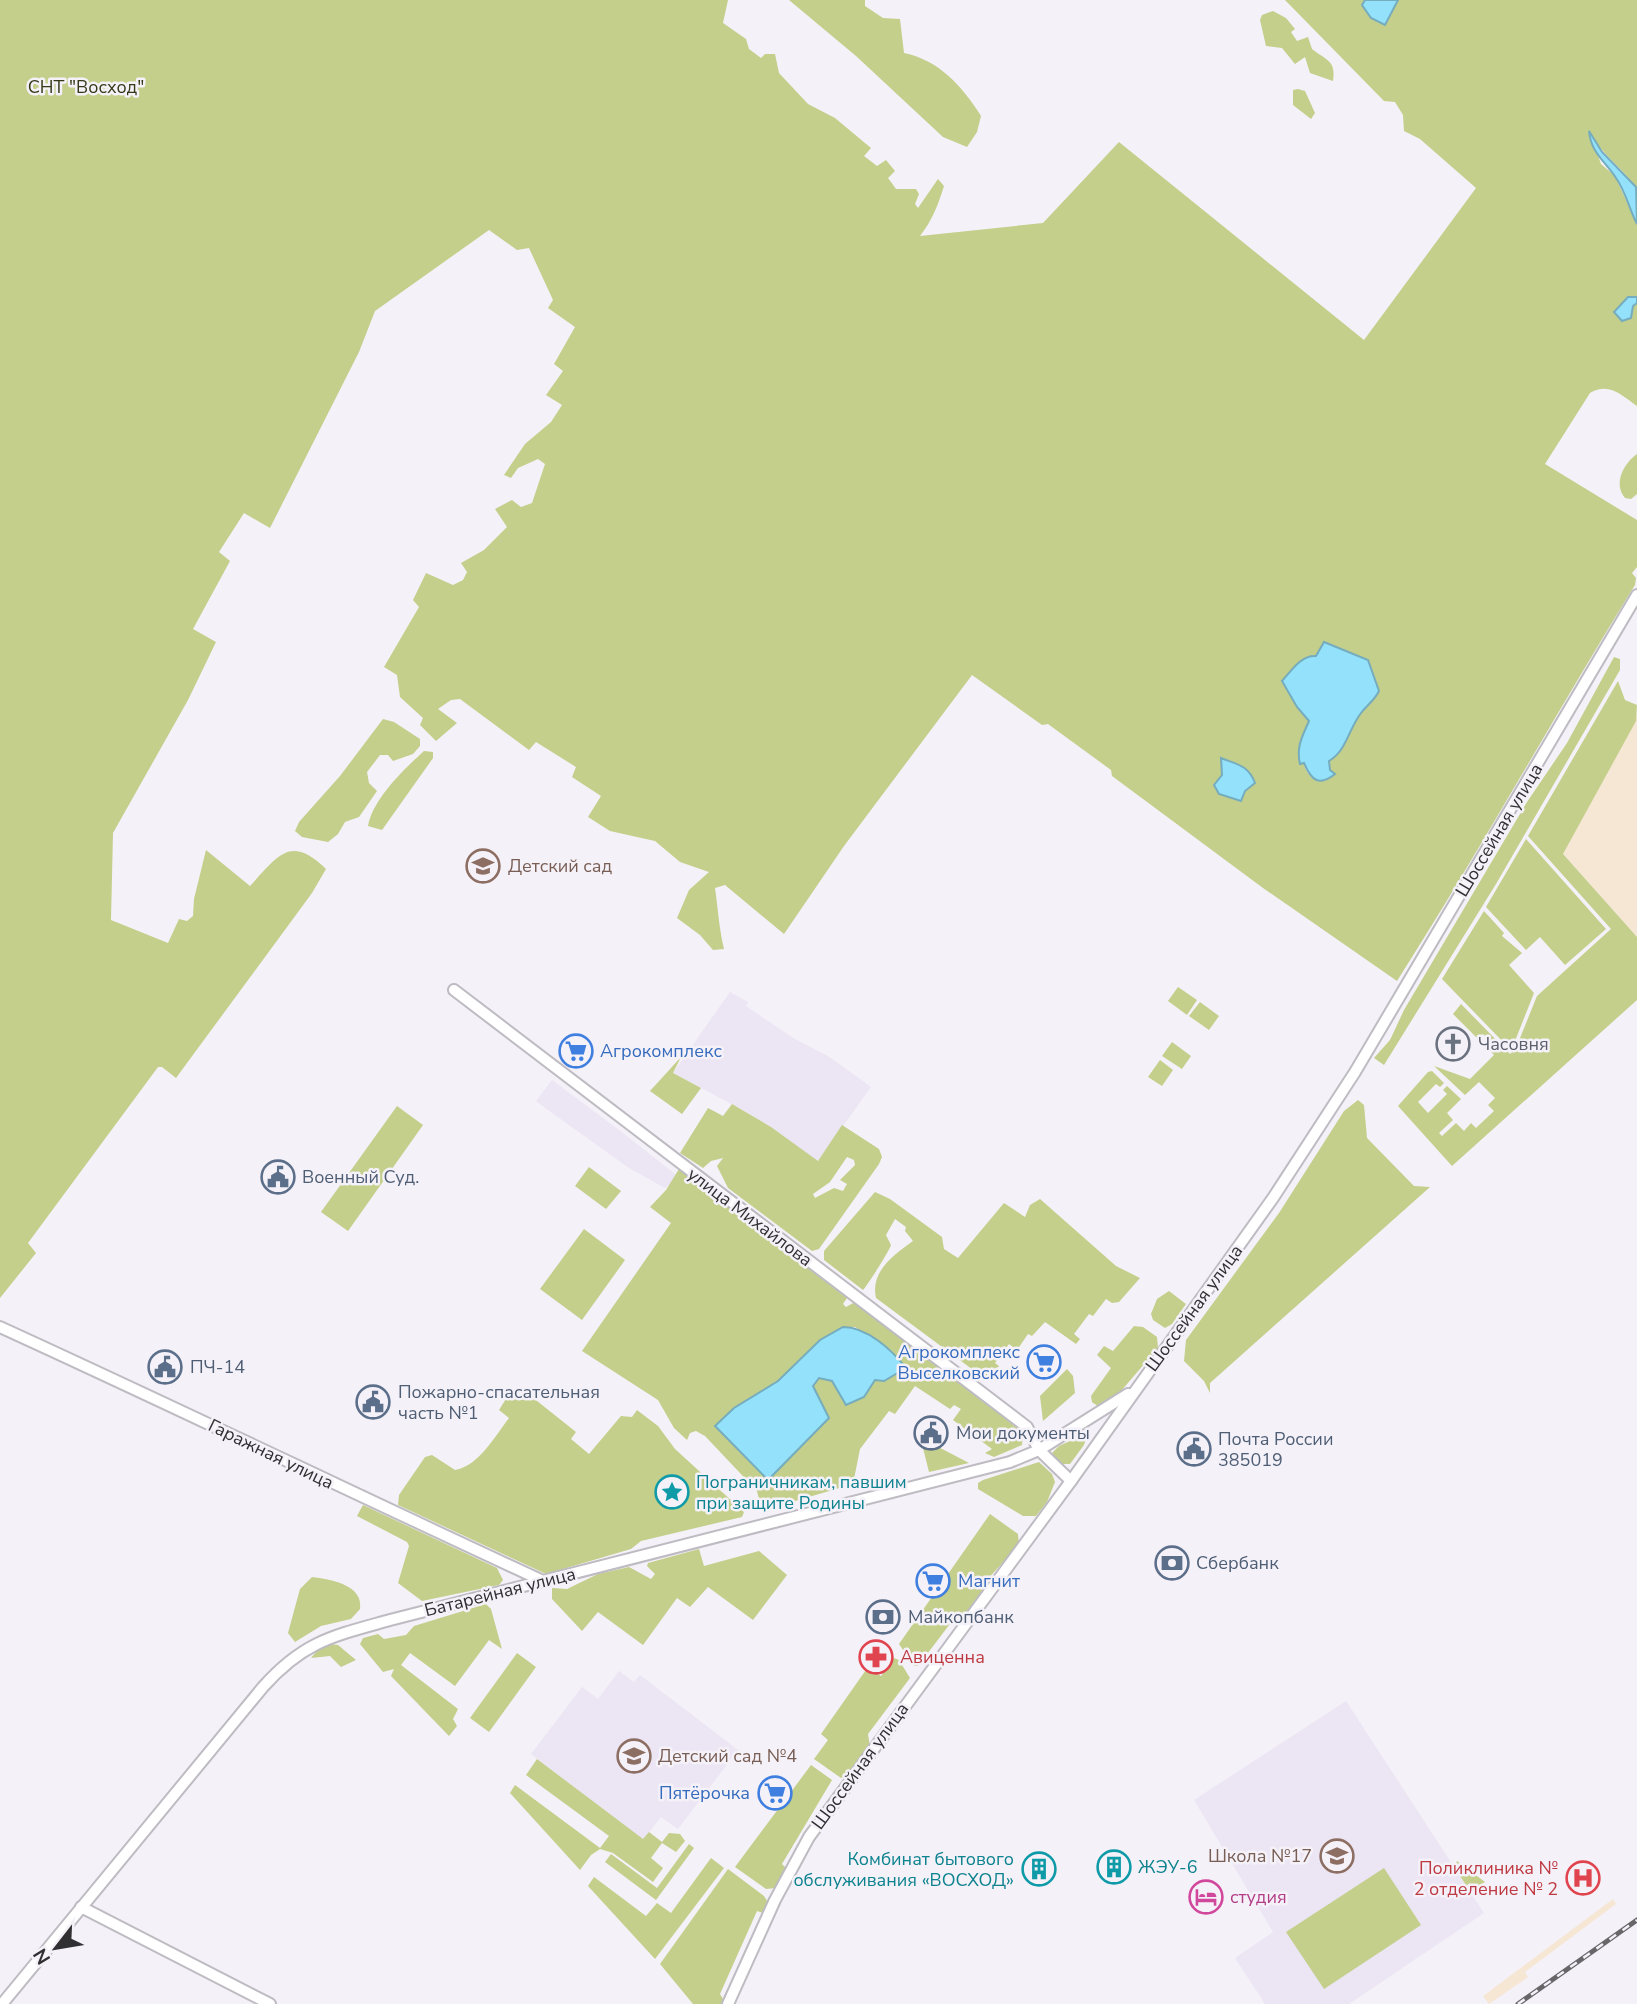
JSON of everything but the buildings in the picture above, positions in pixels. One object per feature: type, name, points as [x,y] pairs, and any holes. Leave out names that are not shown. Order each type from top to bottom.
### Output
[{"type":"main road","name":"Шоссейная улица","points":[[728,2004],[775,1900],[809,1837],[1071,1481],[1266,1208],[1355,1072],[1637,595]]},
{"type":"main road","name":"улица Михайлова","points":[[454,990],[1027,1427],[1039,1450],[1071,1481]]},
{"type":"main road","name":"Гаражная улица","points":[[0,1327],[287,1461],[384,1510],[542,1581]]},
{"type":"main road","name":"Батарейная улица","points":[[2,2004],[202,1759],[292,1657],[338,1634],[1010,1462],[1039,1450],[1134,1390]]},
{"type":"main road","points":[[81,1907],[270,2004]]},
{"type":"shaded area","points":[[1637,714],[1637,937],[1563,854]]},
{"type":"shaded area","points":[[730,992],[748,1002],[746,1006],[793,1038],[828,1056],[871,1087],[818,1161],[752,1115],[673,1073]]},
{"type":"shaded area","points":[[552,1080],[680,1178],[665,1188],[629,1168],[536,1101]]},
{"type":"shaded area","name":"Детский сад №4","points":[[619,1671],[634,1682],[640,1675],[738,1750],[678,1829],[661,1817],[643,1840],[531,1754],[582,1687],[598,1699]]},
{"type":"shaded area","name":"Школа №17","points":[[1346,1701],[1484,1913],[1349,2004],[1265,2004],[1235,1958],[1273,1932],[1194,1800]]},
{"type":"shaded area","points":[[1613,1899],[1616,1904],[1525,1972],[1528,1977],[1489,2004],[1483,1996]]},
{"type":"green space","name":"СНТ \"Восход\"","points":[[0,0],[728,0],[723,23],[746,39],[749,49],[761,58],[765,54],[775,54],[779,73],[808,104],[835,118],[871,148],[864,156],[877,166],[886,160],[895,171],[888,178],[896,189],[916,189],[919,194],[915,204],[918,208],[938,179],[944,186],[934,213],[920,236],[1043,223],[1119,142],[1364,340],[1476,188],[1420,139],[1404,131],[1403,115],[1395,102],[1384,101],[1285,0],[1365,0],[1362,5],[1384,25],[1398,0],[1637,0],[1637,188],[1591,135],[1601,164],[1615,176],[1637,224],[1637,298],[1628,297],[1633,305],[1637,303],[1637,406],[1609,389],[1590,393],[1545,464],[1637,520],[1637,567],[1632,573],[1636,578],[1635,585],[1397,981],[1263,888],[1112,776],[1111,770],[1048,724],[1042,725],[972,675],[844,846],[784,934],[725,885],[715,888],[724,949],[713,950],[700,935],[677,918],[689,890],[709,872],[680,862],[655,841],[610,831],[588,817],[601,796],[572,777],[576,767],[536,742],[529,750],[460,699],[451,700],[438,709],[457,723],[436,741],[420,725],[423,718],[400,697],[397,675],[384,667],[419,607],[413,600],[426,573],[453,585],[463,580],[467,572],[461,563],[484,550],[507,527],[495,509],[512,500],[521,507],[532,503],[545,464],[538,459],[518,468],[511,478],[504,475],[525,444],[551,422],[562,405],[546,395],[563,371],[554,364],[575,327],[548,308],[553,300],[529,248],[517,250],[489,230],[375,311],[359,352],[270,528],[244,513],[219,552],[230,561],[193,629],[216,642],[188,700],[113,833],[111,920],[168,943],[179,919],[187,921],[193,916],[194,899],[206,850],[250,886],[285,853],[303,853],[314,858],[326,869],[312,893],[176,1078],[158,1067],[28,1243],[36,1253],[0,1298]],"holes":[[[1324,642],[1368,660],[1379,691],[1356,719],[1340,751],[1329,761],[1326,781],[1316,780],[1309,775],[1303,759],[1304,739],[1309,721],[1297,707],[1283,681],[1301,661],[1316,657]]]},
{"type":"green space","points":[[789,0],[865,0],[865,6],[883,18],[900,19],[904,53],[928,62],[949,76],[981,116],[977,132],[967,147],[943,137],[856,56]]},
{"type":"green space","points":[[1273,11],[1286,18],[1295,29],[1291,32],[1297,41],[1308,37],[1312,49],[1332,65],[1333,81],[1310,73],[1305,57],[1295,64],[1282,48],[1266,46],[1260,20],[1262,15]]},
{"type":"green space","points":[[1293,90],[1305,91],[1315,113],[1311,119],[1293,105]]},
{"type":"green space","points":[[1637,454],[1637,494],[1631,499],[1625,498],[1620,487],[1621,475]]},
{"type":"green space","points":[[1614,657],[1620,659],[1620,670],[1496,884],[1384,1065],[1374,1058],[1390,1040],[1404,1010],[1527,802],[1567,743]]},
{"type":"green space","points":[[1618,681],[1625,700],[1637,705],[1636,721],[1563,854],[1637,937],[1637,1000],[1452,1166],[1398,1106],[1428,1072],[1432,1071],[1444,1083],[1440,1087],[1436,1084],[1418,1102],[1428,1113],[1447,1094],[1443,1090],[1447,1086],[1461,1099],[1447,1113],[1453,1120],[1439,1133],[1442,1136],[1456,1123],[1464,1131],[1471,1123],[1476,1128],[1494,1111],[1488,1105],[1495,1098],[1479,1082],[1465,1095],[1434,1066],[1470,1079],[1494,1055],[1487,1047],[1492,1043],[1483,1034],[1477,1038],[1453,1014],[1461,1004],[1510,1054],[1516,1048],[1537,996],[1611,929],[1528,836]]},
{"type":"green space","points":[[383,719],[394,722],[420,739],[420,746],[413,754],[393,761],[388,755],[380,755],[367,772],[369,783],[377,791],[359,817],[345,822],[338,834],[328,842],[302,837],[295,831],[299,822],[340,776]]},
{"type":"green space","points":[[424,751],[433,752],[433,758],[382,830],[368,826],[382,796]]},
{"type":"green space","points":[[1526,839],[1606,929],[1565,965],[1540,937],[1526,950],[1486,907]]},
{"type":"green space","points":[[1484,911],[1504,933],[1502,936],[1522,953],[1509,965],[1534,993],[1513,1046],[1508,1047],[1442,979]]},
{"type":"green space","points":[[1178,987],[1197,1000],[1187,1015],[1168,1001]]},
{"type":"green space","points":[[1200,1002],[1219,1016],[1209,1030],[1189,1016]]},
{"type":"green space","points":[[1172,1042],[1191,1056],[1182,1069],[1162,1056]]},
{"type":"green space","points":[[681,1057],[673,1073],[701,1088],[682,1114],[650,1091]]},
{"type":"green space","points":[[1160,1060],[1173,1070],[1162,1086],[1148,1077]]},
{"type":"green space","points":[[1358,1100],[1364,1105],[1367,1138],[1414,1186],[1430,1187],[1210,1383],[1210,1393],[1204,1381],[1184,1361],[1186,1340],[1279,1213],[1344,1111]]},
{"type":"green space","points":[[732,1104],[771,1127],[818,1161],[842,1125],[879,1149],[882,1157],[819,1249],[812,1251],[728,1188],[717,1166],[723,1158],[711,1161],[703,1168],[680,1153],[708,1108],[723,1116]],"holes":[[[847,1157],[854,1160],[855,1165],[840,1180],[847,1184],[843,1191],[834,1188],[815,1198],[813,1194],[830,1182]]]},
{"type":"green space","points":[[397,1106],[423,1125],[348,1231],[321,1212]]},
{"type":"green space","points":[[589,1167],[621,1191],[606,1209],[575,1186]]},
{"type":"green space","points":[[679,1169],[847,1298],[843,1304],[846,1307],[855,1302],[952,1375],[1023,1433],[1022,1445],[994,1457],[985,1453],[992,1449],[953,1420],[961,1409],[954,1405],[950,1409],[915,1386],[895,1414],[889,1411],[860,1449],[853,1484],[768,1509],[760,1503],[757,1491],[705,1436],[696,1431],[690,1433],[687,1440],[674,1428],[658,1400],[582,1351],[671,1223],[650,1207],[666,1190]],"holes":[[[843,1327],[855,1327],[893,1352],[864,1397],[847,1405],[832,1381],[819,1378],[813,1386],[734,1408],[778,1381],[820,1340]]]},
{"type":"green space","points":[[875,1192],[890,1199],[942,1237],[944,1249],[958,1258],[1004,1203],[1025,1217],[1030,1205],[1040,1199],[1116,1266],[1140,1278],[1119,1302],[1112,1303],[1106,1299],[1093,1316],[1089,1314],[1074,1334],[1080,1339],[1076,1344],[1045,1322],[1032,1336],[1028,1334],[1017,1350],[1009,1344],[995,1363],[999,1366],[990,1378],[984,1378],[876,1298],[875,1288],[880,1272],[891,1258],[913,1241],[905,1231],[906,1227],[895,1219],[886,1235],[890,1248],[863,1290],[824,1260],[824,1251]]},
{"type":"green space","points":[[584,1229],[625,1260],[582,1320],[540,1289]]},
{"type":"green space","points":[[1169,1291],[1186,1304],[1172,1324],[1165,1328],[1153,1320],[1151,1314],[1157,1299]]},
{"type":"green space","points":[[1134,1326],[1143,1327],[1157,1337],[1158,1348],[1121,1391],[1099,1407],[1092,1402],[1091,1396],[1111,1368],[1097,1355],[1104,1346],[1113,1351]]},
{"type":"green space","points":[[1067,1369],[1073,1376],[1075,1393],[1043,1421],[1040,1396]]},
{"type":"green space","points":[[511,1391],[522,1400],[527,1393],[576,1432],[571,1439],[589,1454],[621,1416],[632,1417],[637,1410],[658,1426],[675,1449],[744,1512],[742,1517],[641,1541],[631,1549],[546,1574],[398,1505],[399,1495],[425,1457],[432,1455],[455,1470],[479,1457],[509,1418],[499,1410]]},
{"type":"green space","points":[[1083,1435],[1087,1436],[1084,1445],[1070,1464],[1060,1464],[1052,1453],[1059,1446]]},
{"type":"green space","points":[[925,1440],[969,1463],[929,1472],[922,1444]]},
{"type":"green space","points":[[1039,1462],[1052,1474],[1055,1482],[1047,1502],[1036,1516],[1023,1516],[978,1489],[978,1483],[983,1480]]},
{"type":"green space","points":[[363,1505],[497,1568],[503,1580],[499,1585],[422,1601],[398,1583],[409,1546],[407,1542],[357,1516]]},
{"type":"green space","points":[[990,1514],[1018,1534],[1019,1545],[985,1582],[986,1589],[966,1616],[956,1616],[918,1666],[914,1666],[899,1644]]},
{"type":"green space","points":[[699,1549],[704,1566],[759,1551],[787,1575],[753,1620],[708,1587],[690,1607],[677,1598],[643,1645],[598,1612],[582,1631],[552,1599],[552,1588],[567,1589],[598,1574],[629,1567],[651,1579],[655,1574],[647,1566],[648,1563]]},
{"type":"green space","points":[[312,1577],[328,1579],[351,1589],[357,1594],[360,1609],[351,1619],[321,1626],[295,1642],[288,1633],[300,1589]]},
{"type":"green space","points":[[486,1604],[491,1609],[502,1649],[489,1640],[455,1686],[410,1653],[401,1665],[458,1709],[453,1719],[457,1726],[449,1736],[391,1676],[394,1669],[383,1672],[360,1644],[363,1638],[378,1634],[384,1639],[406,1635],[414,1626]]},
{"type":"green space","points":[[338,1645],[356,1660],[341,1667],[330,1656],[311,1658],[320,1647]]},
{"type":"green space","points":[[517,1653],[536,1667],[489,1732],[470,1718]]},
{"type":"green space","points":[[894,1658],[899,1660],[910,1678],[868,1734],[870,1747],[848,1777],[841,1778],[814,1759],[828,1740],[821,1734],[868,1667],[881,1676]]},
{"type":"green space","points":[[537,1759],[643,1839],[649,1832],[662,1842],[669,1833],[680,1834],[685,1841],[676,1852],[662,1843],[651,1858],[663,1868],[653,1882],[613,1853],[600,1849],[591,1855],[580,1870],[510,1793],[515,1785],[600,1848],[609,1836],[526,1775]]},
{"type":"green space","points":[[811,1765],[832,1780],[782,1864],[786,1868],[776,1888],[766,1889],[735,1867]]},
{"type":"green space","points":[[689,1844],[694,1848],[656,1900],[605,1862],[611,1854],[657,1888]]},
{"type":"green space","points":[[711,1858],[724,1868],[655,1959],[588,1886],[594,1877],[646,1916],[657,1903],[671,1913]]},
{"type":"green space","points":[[1457,1861],[1485,1882],[1470,1891],[1454,1867]]},
{"type":"green space","points":[[1384,1868],[1421,1925],[1324,1989],[1286,1932]]},
{"type":"green space","points":[[728,1869],[764,1896],[769,1904],[763,1913],[757,1911],[720,1994],[726,2004],[693,2004],[660,1964]]},
{"type":"water","points":[[1365,0],[1398,0],[1385,25],[1371,18],[1362,5]]},
{"type":"water","points":[[1589,131],[1602,152],[1636,187],[1637,224],[1619,183],[1593,145]]},
{"type":"water","points":[[1628,297],[1637,297],[1637,303],[1633,306],[1631,318],[1622,321],[1614,312]]},
{"type":"water","points":[[1324,642],[1368,660],[1379,691],[1357,719],[1340,751],[1329,761],[1330,770],[1335,774],[1320,781],[1310,774],[1304,763],[1300,764],[1299,747],[1309,721],[1297,707],[1282,681],[1301,661],[1316,656]]},
{"type":"water","points":[[1221,758],[1246,769],[1255,783],[1245,791],[1241,801],[1219,794],[1214,785],[1222,775]]},
{"type":"water","points":[[843,1327],[870,1335],[894,1354],[906,1368],[884,1381],[875,1380],[864,1397],[846,1405],[832,1381],[819,1378],[813,1386],[829,1418],[768,1480],[715,1426],[734,1408],[778,1381],[820,1340]]},
{"type":"railway","points":[[1518,2004],[1637,1920]]},
{"type":"place","name":"Детский сад","points":[[483,866]]},
{"type":"place","name":"Часовня","points":[[1453,1044]]},
{"type":"place","name":"Агрокомплекс","points":[[576,1051]]},
{"type":"place","name":"Военный Суд.","points":[[278,1177]]},
{"type":"place","name":"Агрокомплекс Выселковский","points":[[1044,1362]]},
{"type":"place","name":"ПЧ-14","points":[[165,1367]]},
{"type":"place","name":"Пожарно-спасательная часть №1","points":[[373,1402]]},
{"type":"place","name":"Мои документы","points":[[931,1433]]},
{"type":"place","name":"Почта России 385019","points":[[1194,1449]]},
{"type":"place","name":"Пограничникам, павшим при защите Родины","points":[[672,1492]]},
{"type":"place","name":"Сбербанк","points":[[1172,1563]]},
{"type":"place","name":"Магнит","points":[[933,1581]]},
{"type":"place","name":"Майкопбанк","points":[[883,1617]]},
{"type":"place","name":"Авиценна","points":[[876,1657]]},
{"type":"place","name":"Детский сад №4","points":[[634,1756]]},
{"type":"place","name":"Пятёрочка","points":[[775,1793]]},
{"type":"place","name":"Школа №17","points":[[1337,1856]]},
{"type":"place","name":"ЖЭУ-6","points":[[1114,1867]]},
{"type":"place","name":"Комбинат бытового обслуживания «ВОСХОД»","points":[[1039,1869]]},
{"type":"place","name":"Поликлиника № 2 отделение № 2","points":[[1583,1878]]},
{"type":"place","name":"студия","points":[[1206,1897]]}]
